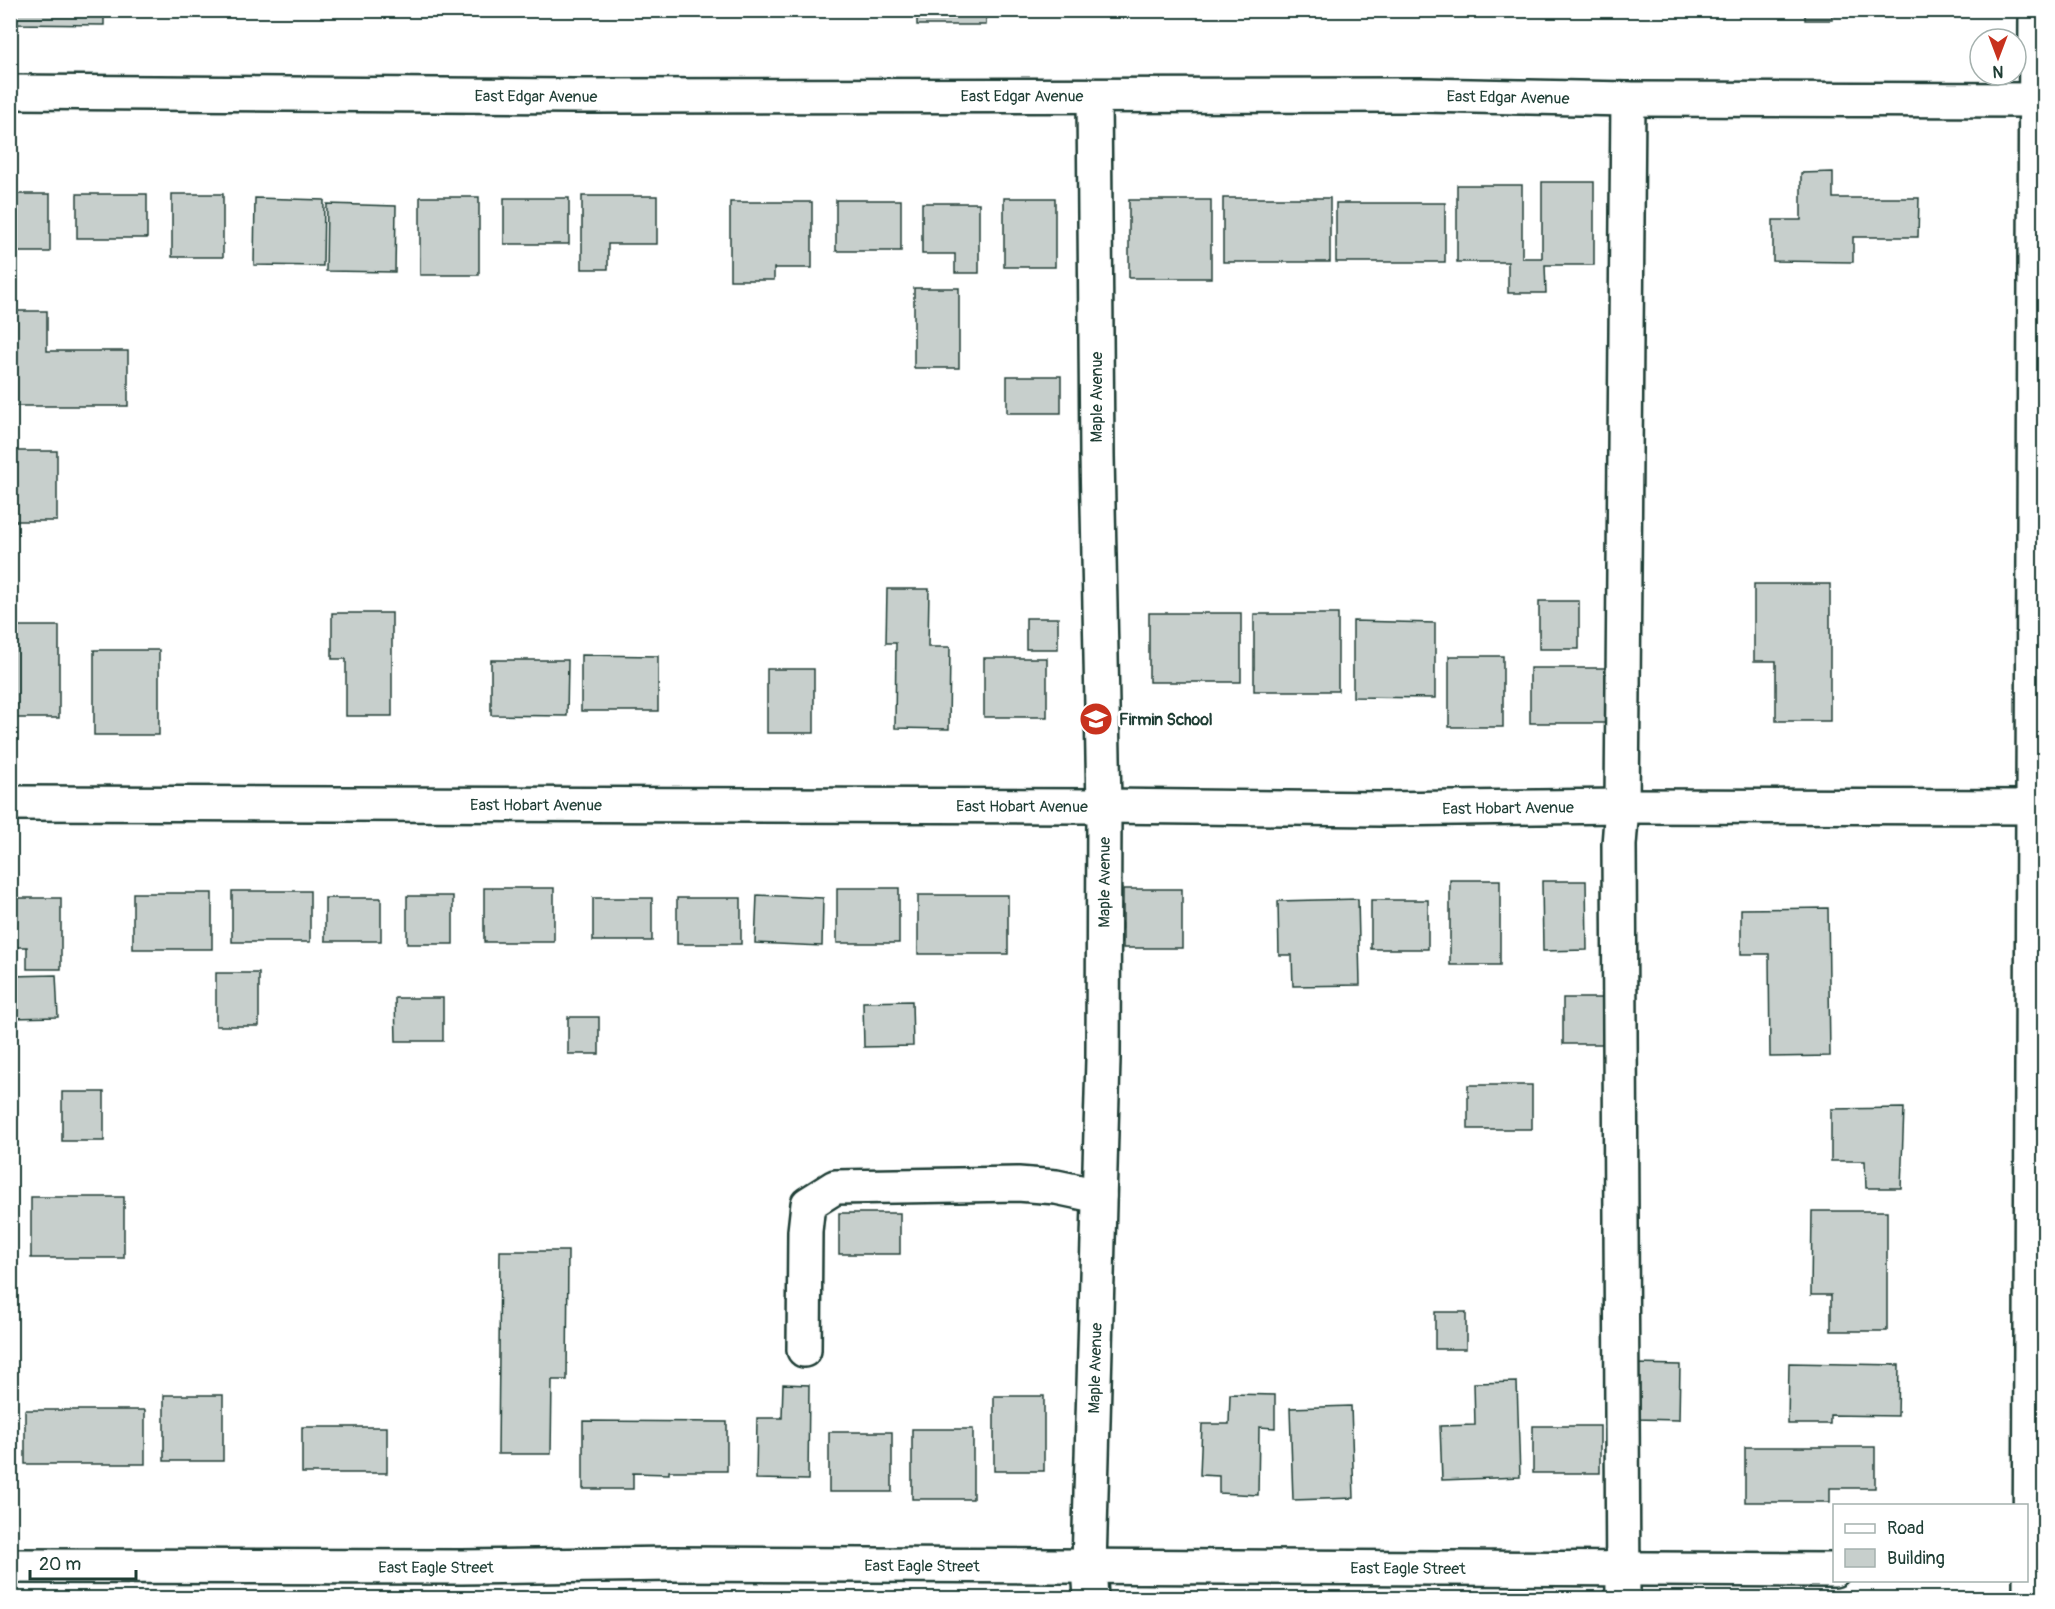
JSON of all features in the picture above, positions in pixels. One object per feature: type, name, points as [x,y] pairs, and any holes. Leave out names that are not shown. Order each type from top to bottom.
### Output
[{"type":"street","points":[[2032,1578],[2038,1356],[2040,100],[2036,10]]},
{"type":"street","name":"East Edgar Avenue","points":[[10,92],[563,96],[1423,95],[1628,99],[2040,100]]},
{"type":"street","name":"Maple Avenue","points":[[1091,1599],[1089,1566],[1103,1059],[1104,806],[1097,456],[1094,96]]},
{"type":"street","points":[[1623,1584],[1619,845],[1622,806],[1628,99]]},
{"type":"street","name":"East Hobart Avenue","points":[[10,802],[1381,809],[1622,806],[2039,807]]},
{"type":"street","points":[[804,1350],[805,1231],[808,1204],[835,1187],[1018,1184],[1056,1187],[1099,1196]]},
{"type":"street","name":"East Eagle Street","points":[[10,1566],[462,1567],[672,1564],[1089,1566],[1623,1584],[1833,1570]]},
{"type":"building","points":[[10,10],[104,10],[104,25],[10,24]]},
{"type":"building","points":[[917,10],[986,10],[986,25],[917,25]]},
{"type":"building","points":[[1805,10],[1832,10],[1832,20],[1805,20]]},
{"type":"building","points":[[1833,172],[1833,198],[1919,198],[1918,237],[1853,237],[1853,262],[1773,261],[1773,220],[1801,220],[1801,173]]},
{"type":"building","points":[[1542,182],[1594,182],[1594,265],[1545,265],[1546,293],[1508,293],[1508,262],[1457,262],[1457,185],[1522,185],[1522,258],[1542,258]]},
{"type":"building","points":[[10,194],[50,194],[50,252],[10,252]]},
{"type":"building","points":[[77,194],[147,194],[147,238],[77,238]]},
{"type":"building","points":[[172,194],[223,194],[223,257],[172,257]]},
{"type":"building","points":[[582,196],[657,196],[657,244],[608,244],[608,269],[582,269]]},
{"type":"building","points":[[420,197],[479,197],[479,275],[420,275]]},
{"type":"building","points":[[255,198],[324,200],[323,266],[254,265]]},
{"type":"building","points":[[504,198],[569,198],[569,244],[504,244]]},
{"type":"building","points":[[1004,198],[1055,198],[1055,267],[1004,267]]},
{"type":"building","points":[[1223,198],[1330,198],[1330,262],[1223,262]]},
{"type":"building","points":[[836,200],[901,200],[901,251],[836,251]]},
{"type":"building","points":[[1129,200],[1211,200],[1211,278],[1129,278]]},
{"type":"building","points":[[730,202],[812,202],[812,268],[774,268],[774,280],[730,280]]},
{"type":"building","points":[[922,203],[979,203],[979,273],[955,273],[955,254],[922,254]]},
{"type":"building","points":[[1336,203],[1445,203],[1445,262],[1336,262]]},
{"type":"building","points":[[327,204],[396,206],[395,272],[326,271]]},
{"type":"building","points":[[914,288],[959,288],[959,368],[914,368]]},
{"type":"building","points":[[10,311],[47,311],[47,351],[128,351],[128,406],[10,406]]},
{"type":"building","points":[[1007,376],[1061,376],[1061,413],[1007,413]]},
{"type":"building","points":[[10,451],[57,451],[57,521],[10,521]]},
{"type":"building","points":[[1754,584],[1830,584],[1830,721],[1776,721],[1776,661],[1754,661]]},
{"type":"building","points":[[887,589],[929,589],[928,647],[950,647],[949,729],[895,728],[896,643],[886,643]]},
{"type":"building","points":[[1539,601],[1579,601],[1579,649],[1539,649]]},
{"type":"building","points":[[332,613],[392,613],[392,716],[346,716],[346,659],[332,659]]},
{"type":"building","points":[[1149,613],[1241,613],[1241,682],[1149,682]]},
{"type":"building","points":[[1254,614],[1338,614],[1338,691],[1254,691]]},
{"type":"building","points":[[1026,618],[1058,618],[1058,649],[1026,649]]},
{"type":"building","points":[[1353,621],[1435,623],[1435,698],[1353,697]]},
{"type":"building","points":[[10,626],[59,626],[59,718],[10,718]]},
{"type":"building","points":[[94,650],[159,650],[159,735],[94,735]]},
{"type":"building","points":[[581,655],[658,656],[658,711],[581,711]]},
{"type":"building","points":[[1449,656],[1503,656],[1503,727],[1449,727]]},
{"type":"building","points":[[984,658],[1047,658],[1047,717],[984,717]]},
{"type":"building","points":[[491,660],[568,660],[567,716],[491,715]]},
{"type":"building","points":[[1530,668],[1605,668],[1605,723],[1530,723]]},
{"type":"building","points":[[767,669],[814,669],[814,733],[767,733]]},
{"type":"building","points":[[1450,880],[1500,880],[1500,965],[1450,965]]},
{"type":"building","points":[[1542,881],[1586,881],[1587,950],[1543,951]]},
{"type":"building","points":[[484,888],[554,888],[554,942],[484,942]]},
{"type":"building","points":[[837,888],[899,888],[899,943],[837,943]]},
{"type":"building","points":[[1123,889],[1182,889],[1182,948],[1123,948]]},
{"type":"building","points":[[232,891],[310,891],[310,942],[232,942]]},
{"type":"building","points":[[133,893],[212,893],[212,949],[133,949]]},
{"type":"building","points":[[757,895],[823,898],[822,946],[755,943]]},
{"type":"building","points":[[918,895],[1008,895],[1008,954],[918,954]]},
{"type":"building","points":[[407,896],[453,896],[453,944],[407,944]]},
{"type":"building","points":[[10,898],[61,898],[61,969],[27,969],[27,947],[10,947]]},
{"type":"building","points":[[325,898],[381,898],[381,941],[325,941]]},
{"type":"building","points":[[593,898],[652,898],[652,941],[593,941]]},
{"type":"building","points":[[677,898],[741,898],[741,944],[677,944]]},
{"type":"building","points":[[1358,899],[1360,985],[1293,986],[1292,955],[1279,955],[1278,901]]},
{"type":"building","points":[[1371,900],[1428,900],[1428,949],[1371,949]]},
{"type":"building","points":[[1828,908],[1830,1056],[1770,1057],[1769,954],[1741,954],[1741,909]]},
{"type":"building","points":[[216,973],[259,973],[259,1026],[216,1026]]},
{"type":"building","points":[[56,975],[58,1017],[12,1018],[11,976]]},
{"type":"building","points":[[395,998],[443,998],[443,1041],[396,1041]]},
{"type":"building","points":[[1563,998],[1611,998],[1611,1044],[1563,1044]]},
{"type":"building","points":[[912,1001],[913,1046],[864,1047],[863,1002]]},
{"type":"building","points":[[568,1017],[599,1017],[599,1054],[568,1054]]},
{"type":"building","points":[[1468,1085],[1532,1085],[1532,1129],[1468,1129]]},
{"type":"building","points":[[62,1092],[104,1092],[104,1141],[62,1141]]},
{"type":"building","points":[[1904,1108],[1901,1188],[1866,1188],[1865,1161],[1831,1161],[1831,1109]]},
{"type":"building","points":[[31,1197],[124,1197],[124,1258],[31,1258]]},
{"type":"building","points":[[1812,1211],[1887,1211],[1887,1331],[1831,1331],[1831,1295],[1811,1295]]},
{"type":"building","points":[[839,1213],[900,1213],[900,1254],[839,1254]]},
{"type":"building","points":[[500,1251],[568,1251],[567,1380],[552,1380],[551,1454],[498,1454]]},
{"type":"building","points":[[1435,1312],[1466,1312],[1466,1349],[1435,1349]]},
{"type":"building","points":[[1789,1363],[1899,1365],[1898,1416],[1830,1415],[1830,1424],[1788,1424]]},
{"type":"building","points":[[1636,1364],[1680,1365],[1679,1420],[1635,1419]]},
{"type":"building","points":[[1517,1382],[1520,1477],[1442,1480],[1440,1426],[1475,1425],[1474,1383]]},
{"type":"building","points":[[783,1384],[809,1385],[808,1480],[756,1479],[757,1418],[782,1418]]},
{"type":"building","points":[[1230,1394],[1275,1395],[1275,1428],[1259,1427],[1258,1495],[1219,1493],[1219,1476],[1200,1475],[1202,1424],[1229,1424]]},
{"type":"building","points":[[164,1395],[223,1395],[223,1461],[164,1461]]},
{"type":"building","points":[[994,1396],[1044,1396],[1044,1471],[994,1471]]},
{"type":"building","points":[[1351,1406],[1354,1498],[1293,1500],[1290,1408]]},
{"type":"building","points":[[25,1410],[145,1410],[145,1464],[25,1464]]},
{"type":"building","points":[[583,1421],[727,1422],[727,1471],[633,1473],[633,1489],[583,1489]]},
{"type":"building","points":[[1533,1426],[1600,1426],[1600,1473],[1533,1473]]},
{"type":"building","points":[[302,1427],[387,1427],[387,1473],[302,1473]]},
{"type":"building","points":[[912,1429],[973,1429],[973,1499],[912,1499]]},
{"type":"building","points":[[829,1432],[892,1432],[892,1492],[829,1492]]},
{"type":"building","points":[[1745,1447],[1875,1447],[1875,1488],[1830,1488],[1830,1502],[1745,1502]]},
{"type":"place","name":"Firmin School","points":[[1096,719]]}]
